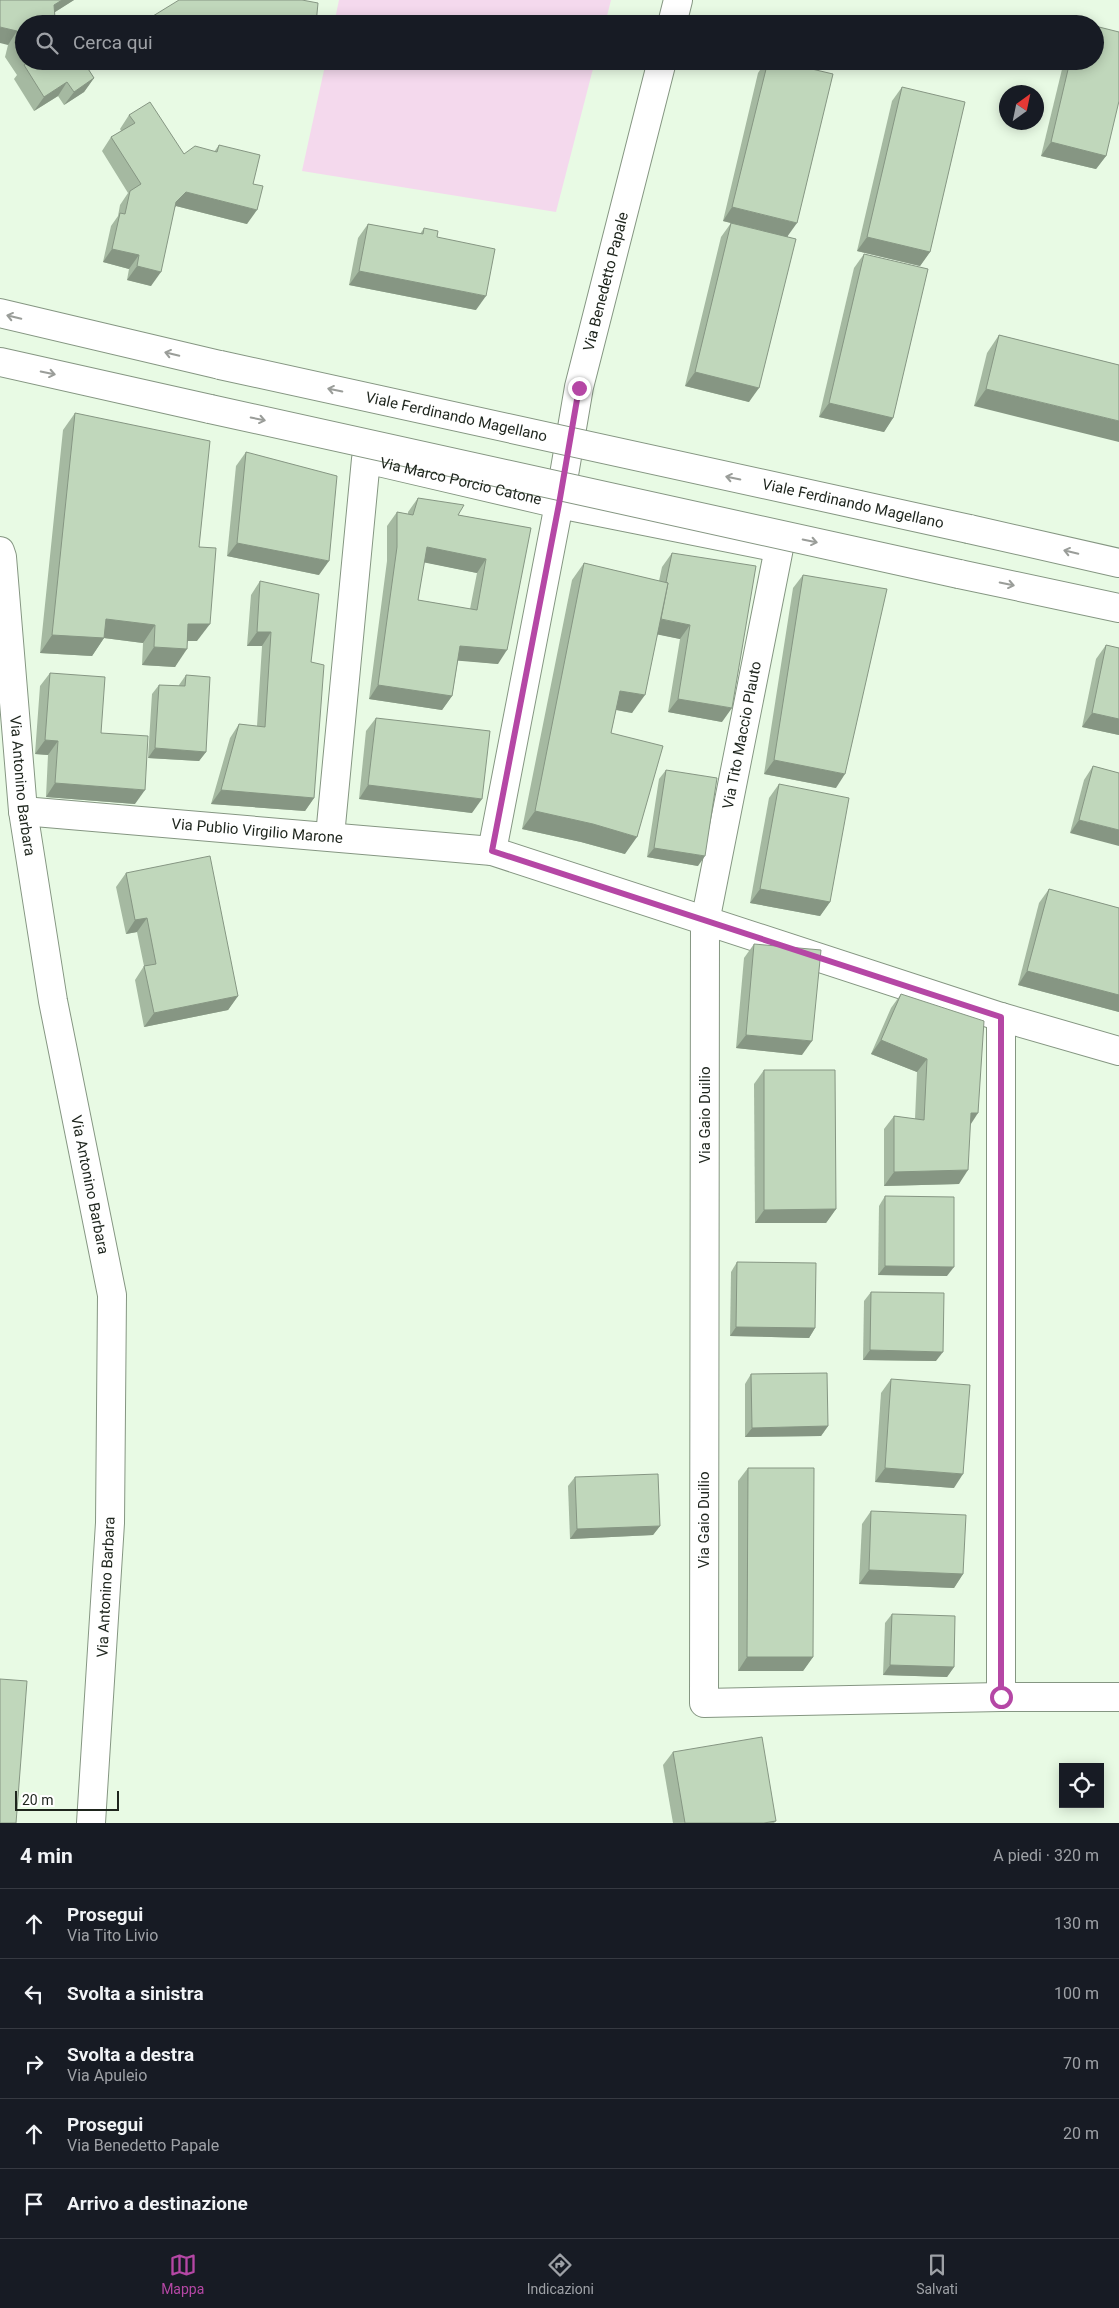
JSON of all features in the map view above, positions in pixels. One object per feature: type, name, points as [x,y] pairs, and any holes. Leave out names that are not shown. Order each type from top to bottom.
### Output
[{"type":"street","points":[[674,15],[678,0]]},
{"type":"street","name":"Via Benedetto Papale","points":[[492,851],[559,504],[579,388],[660,70]]},
{"type":"street","name":"Viale Ferdinando Magellano","points":[[0,313],[220,365],[1119,563]]},
{"type":"street","points":[[0,362],[1119,608]]},
{"type":"street","name":"Via Marco Porcio Catone","points":[[330,836],[366,459],[559,504],[779,548]]},
{"type":"street","name":"Via Tito Maccio Plauto","points":[[705,922],[779,548]]},
{"type":"street","name":"Via Antonino Barbara","points":[[0,551],[2,557],[7,694],[23,811],[53,1001],[112,1295],[110,1523],[91,1823]]},
{"type":"street","name":"Via Publio Virgilio Marone","points":[[23,811],[492,851],[1001,1017],[1119,1051]]},
{"type":"street","name":"Via Gaio Duilio","points":[[705,922],[704,1702],[1119,1697]]},
{"type":"street","points":[[1001,1017],[1001,1697]]},
{"type":"shaded area","points":[[339,0],[611,0],[607,15],[336,15]]},
{"type":"shaded area","points":[[324,70],[593,70],[556,212],[302,171]]},
{"type":"building","points":[[0,0],[62,0],[54,5],[55,15],[15,15],[15,31],[0,27]]},
{"type":"building","points":[[179,0],[302,0],[318,3],[317,15],[155,15]]},
{"type":"building","points":[[1104,28],[1119,32],[1119,101],[1106,156],[1051,142],[1068,70],[1104,70]]},
{"type":"building","points":[[27,70],[89,70],[94,78],[74,92],[67,82],[44,97]]},
{"type":"building","points":[[766,70],[816,70],[833,74],[797,223],[732,207]]},
{"type":"building","points":[[902,87],[965,102],[930,252],[867,237]]},
{"type":"building","points":[[150,102],[184,154],[195,146],[217,152],[219,145],[260,155],[253,184],[263,186],[257,210],[186,192],[176,202],[161,272],[137,266],[139,255],[112,249],[120,213],[125,214],[130,191],[141,184],[111,137],[135,123],[129,115]]},
{"type":"building","points":[[731,223],[796,239],[759,388],[695,372]]},
{"type":"building","points":[[368,224],[423,234],[424,228],[438,231],[437,237],[495,249],[486,296],[359,271]]},
{"type":"building","points":[[864,254],[928,269],[893,418],[829,403]]},
{"type":"building","points":[[999,335],[1119,365],[1119,421],[986,389]]},
{"type":"building","points":[[75,413],[210,441],[199,547],[216,548],[210,624],[188,624],[187,649],[154,647],[155,625],[106,619],[104,638],[52,635]]},
{"type":"building","points":[[246,452],[337,476],[329,561],[237,543]]},
{"type":"building","points":[[418,498],[464,505],[458,515],[531,528],[507,650],[460,646],[452,696],[378,685],[397,547],[397,512],[413,515]],"holes":[[[427,547],[486,559],[477,610],[418,600]]]},
{"type":"building","points":[[672,553],[756,566],[732,708],[678,699],[690,625],[661,619]]},
{"type":"building","points":[[584,563],[668,583],[645,695],[620,691],[611,733],[663,746],[637,837],[593,824],[535,811]]},
{"type":"building","points":[[803,575],[887,589],[845,774],[774,760]]},
{"type":"building","points":[[260,581],[319,594],[311,662],[324,665],[314,798],[221,790],[239,724],[265,727],[271,632],[257,632]]},
{"type":"building","points":[[1106,645],[1119,648],[1119,719],[1092,713]]},
{"type":"building","points":[[50,673],[105,677],[101,733],[148,736],[145,790],[55,783],[58,741],[45,740]]},
{"type":"building","points":[[186,675],[210,677],[206,752],[155,748],[159,685],[185,686]]},
{"type":"building","points":[[376,718],[490,731],[482,799],[368,785]]},
{"type":"building","points":[[1093,766],[1119,773],[1119,830],[1079,820]]},
{"type":"building","points":[[666,770],[717,778],[705,856],[654,848]]},
{"type":"building","points":[[779,784],[849,798],[830,902],[760,889]]},
{"type":"building","points":[[210,856],[238,996],[154,1013],[144,966],[156,964],[147,918],[135,920],[126,873]]},
{"type":"building","points":[[1049,889],[1119,908],[1119,995],[1027,971]]},
{"type":"building","points":[[754,944],[821,950],[812,1041],[746,1035]]},
{"type":"building","points":[[901,994],[984,1021],[978,1113],[971,1113],[968,1170],[894,1172],[894,1116],[924,1120],[927,1059],[881,1040]]},
{"type":"building","points":[[764,1070],[835,1070],[836,1209],[764,1210]]},
{"type":"building","points":[[885,1196],[954,1197],[954,1267],[885,1266]]},
{"type":"building","points":[[737,1262],[816,1263],[815,1328],[736,1327]]},
{"type":"building","points":[[871,1292],[944,1293],[943,1352],[870,1350]]},
{"type":"building","points":[[827,1373],[828,1426],[752,1428],[751,1374]]},
{"type":"building","points":[[891,1379],[970,1385],[963,1474],[885,1468]]},
{"type":"building","points":[[748,1468],[814,1468],[813,1657],[747,1657]]},
{"type":"building","points":[[658,1474],[660,1526],[577,1529],[575,1477]]},
{"type":"building","points":[[871,1511],[966,1515],[963,1574],[869,1570]]},
{"type":"building","points":[[892,1614],[955,1616],[954,1667],[890,1665]]},
{"type":"building","points":[[0,1679],[27,1681],[16,1823],[0,1823]]},
{"type":"building","points":[[762,1737],[776,1821],[764,1823],[685,1823],[673,1752]]},
{"type":"route","points":[[579,388],[559,504],[492,851],[1001,1017],[1001,1697]]}]
